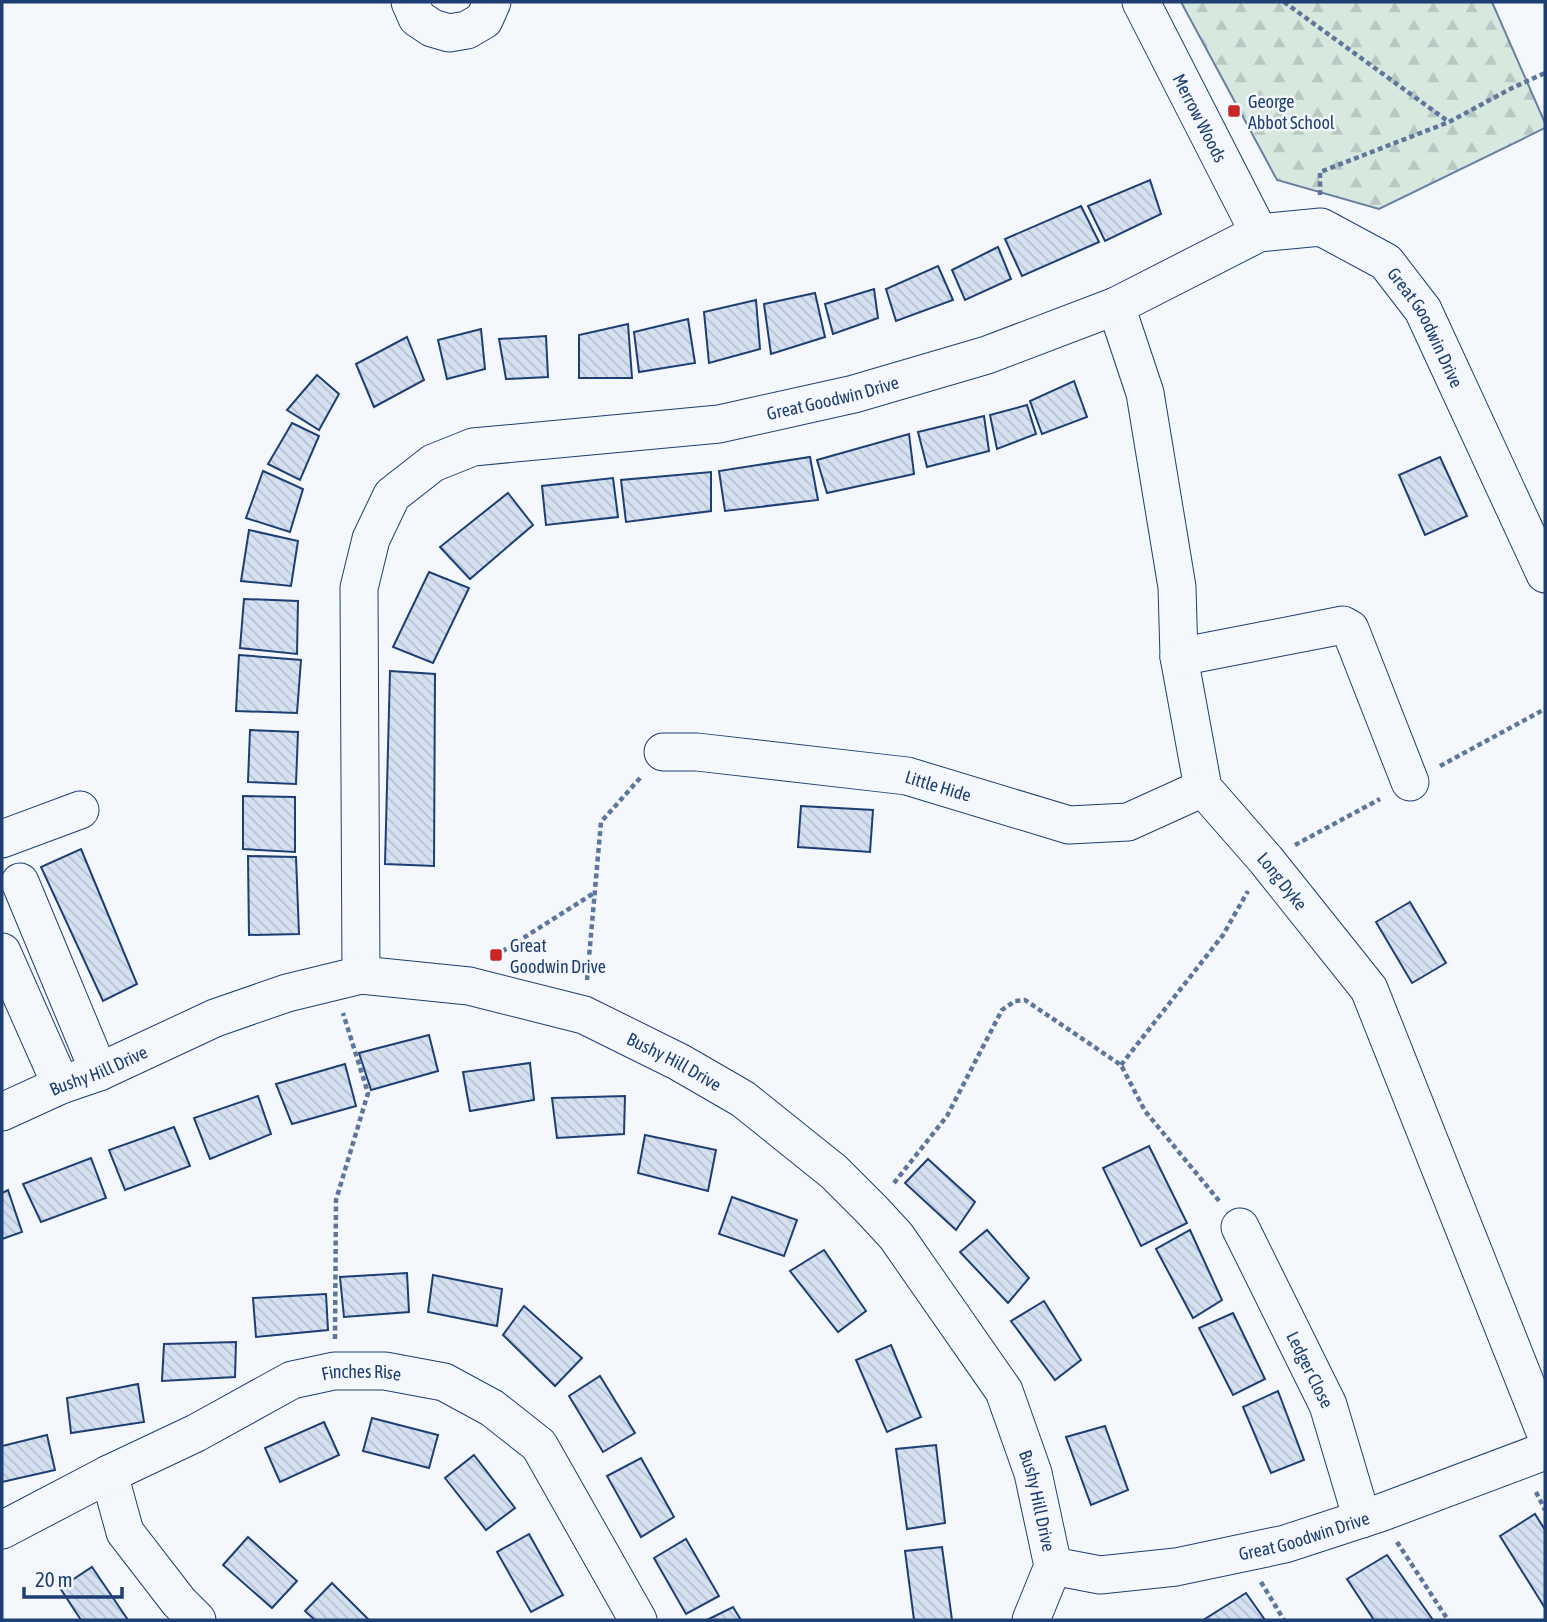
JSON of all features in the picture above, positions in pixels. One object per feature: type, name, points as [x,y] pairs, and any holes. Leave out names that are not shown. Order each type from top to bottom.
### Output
[{"type":"street","points":[[410,2],[417,18],[432,28],[449,33],[467,30],[484,19],[492,2]]},
{"type":"street","name":"Merrow Woods","points":[[1141,2],[1259,233]]},
{"type":"street","name":"Great Goodwin Drive","points":[[349,978],[359,589],[371,539],[392,495],[433,463],[473,447],[719,424],[854,394],[987,355],[1116,306],[1259,233],[1321,227],[1386,262],[1423,310],[1545,574]]},
{"type":"street","points":[[1116,306],[1145,393],[1177,587],[1179,657],[1203,788]]},
{"type":"street","points":[[1179,657],[1343,625],[1350,629],[1410,782]]},
{"type":"street","name":"Little Hide","points":[[663,751],[697,751],[907,776],[1069,825],[1128,822],[1203,788]]},
{"type":"street","name":"Long Dyke","points":[[1203,788],[1266,860],[1369,989],[1545,1432]]},
{"type":"street","points":[[2,839],[80,810]]},
{"type":"street","points":[[20,883],[99,1072]]},
{"type":"street","points":[[2,953],[61,1085]]},
{"type":"street","name":"Bushy Hill Drive","points":[[2,1112],[61,1085],[99,1072],[215,1018],[287,993],[349,978],[469,986],[584,1015],[679,1062],[743,1099],[834,1172],[896,1236],[1004,1391],[1033,1474],[1053,1566],[1031,1620]]},
{"type":"street","name":"Ledger Close","points":[[1240,1227],[1328,1405],[1371,1516]]},
{"type":"street","name":"Finches Rise","points":[[2,1531],[109,1474],[196,1433],[292,1380],[334,1371],[385,1371],[444,1382],[492,1408],[539,1445],[638,1620]]},
{"type":"street","name":"Great Goodwin Drive","points":[[1053,1566],[1100,1575],[1176,1567],[1285,1544],[1371,1516],[1545,1451]]},
{"type":"street","points":[[109,1474],[125,1532],[179,1602],[197,1620]]},
{"type":"path","points":[[1284,2],[1449,122]]},
{"type":"path","points":[[1321,227],[1320,172],[1449,122],[1545,73]]},
{"type":"path","points":[[584,1015],[601,822],[663,751]]},
{"type":"path","points":[[1121,1065],[1223,935],[1266,860]]},
{"type":"path","points":[[452,984],[594,892]]},
{"type":"path","points":[[334,1371],[336,1200],[368,1093],[340,1004],[349,978]]},
{"type":"path","points":[[872,1210],[947,1116],[1002,1010],[1014,1001],[1025,1000],[1121,1065],[1145,1111],[1240,1227]]},
{"type":"path","points":[[1371,1516],[1392,1534],[1448,1620]]},
{"type":"green space","points":[[1181,2],[1492,2],[1545,128],[1379,209],[1277,180]]},
{"type":"building","points":[[1150,180],[1161,214],[1105,241],[1088,206]]},
{"type":"building","points":[[1081,206],[1099,242],[1022,276],[1005,239]]},
{"type":"building","points":[[998,247],[1011,279],[965,300],[952,270]]},
{"type":"building","points":[[938,266],[953,300],[896,321],[886,289]]},
{"type":"building","points":[[874,289],[878,318],[833,334],[825,304]]},
{"type":"building","points":[[815,293],[825,337],[771,354],[764,304]]},
{"type":"building","points":[[756,300],[760,349],[709,363],[704,312]]},
{"type":"building","points":[[688,319],[695,363],[639,372],[634,332]]},
{"type":"building","points":[[628,324],[632,378],[579,378],[579,335]]},
{"type":"building","points":[[481,329],[485,369],[447,379],[438,340]]},
{"type":"building","points":[[546,336],[548,377],[506,379],[499,339]]},
{"type":"building","points":[[407,337],[424,380],[374,407],[356,364]]},
{"type":"building","points":[[317,375],[339,394],[319,430],[287,410]]},
{"type":"building","points":[[1074,381],[1087,417],[1042,434],[1030,401]]},
{"type":"building","points":[[1027,405],[1036,434],[997,449],[990,415]]},
{"type":"building","points":[[984,416],[989,451],[927,467],[918,432]]},
{"type":"building","points":[[292,423],[319,436],[300,480],[268,464]]},
{"type":"building","points":[[909,434],[914,474],[827,493],[817,460]]},
{"type":"building","points":[[810,457],[818,500],[725,511],[719,471]]},
{"type":"building","points":[[1440,457],[1467,516],[1425,535],[1399,475]]},
{"type":"building","points":[[263,471],[303,489],[290,532],[246,518]]},
{"type":"building","points":[[711,472],[711,511],[626,522],[621,480]]},
{"type":"building","points":[[613,478],[618,517],[546,525],[542,486]]},
{"type":"building","points":[[508,493],[533,525],[470,579],[440,547]]},
{"type":"building","points":[[249,530],[298,541],[291,586],[241,581]]},
{"type":"building","points":[[429,572],[469,588],[433,663],[393,647]]},
{"type":"building","points":[[244,599],[298,601],[297,654],[240,648]]},
{"type":"building","points":[[239,655],[301,660],[297,713],[236,711]]},
{"type":"building","points":[[390,671],[435,674],[434,866],[385,864]]},
{"type":"building","points":[[250,730],[298,732],[296,784],[248,782]]},
{"type":"building","points":[[243,796],[295,797],[295,852],[243,849]]},
{"type":"building","points":[[801,806],[873,810],[870,852],[798,847]]},
{"type":"building","points":[[81,849],[137,984],[103,1001],[41,867]]},
{"type":"building","points":[[248,856],[296,857],[299,934],[249,935]]},
{"type":"building","points":[[1410,902],[1446,963],[1412,983],[1376,922]]},
{"type":"building","points":[[429,1035],[438,1071],[371,1090],[359,1053]]},
{"type":"building","points":[[530,1063],[534,1100],[470,1111],[463,1072]]},
{"type":"building","points":[[345,1064],[356,1106],[292,1124],[276,1084]]},
{"type":"building","points":[[258,1096],[271,1134],[210,1159],[194,1118]]},
{"type":"building","points":[[625,1096],[624,1134],[557,1138],[552,1098]]},
{"type":"building","points":[[174,1127],[190,1166],[125,1190],[109,1150]]},
{"type":"building","points":[[645,1135],[716,1150],[708,1191],[638,1173]]},
{"type":"building","points":[[1149,1146],[1187,1223],[1141,1246],[1103,1168]]},
{"type":"building","points":[[91,1158],[106,1198],[41,1222],[23,1184]]},
{"type":"building","points":[[928,1159],[975,1202],[956,1230],[905,1183]]},
{"type":"building","points":[[8,1190],[22,1232],[2,1239],[2,1193]]},
{"type":"building","points":[[732,1197],[797,1220],[784,1256],[719,1234]]},
{"type":"building","points":[[987,1230],[1029,1278],[1008,1303],[960,1252]]},
{"type":"building","points":[[1190,1230],[1222,1300],[1193,1318],[1156,1249]]},
{"type":"building","points":[[824,1250],[866,1311],[838,1332],[790,1271]]},
{"type":"building","points":[[407,1273],[409,1312],[344,1317],[340,1277]]},
{"type":"building","points":[[433,1275],[502,1289],[497,1326],[428,1312]]},
{"type":"building","points":[[326,1294],[328,1330],[256,1337],[253,1298]]},
{"type":"building","points":[[1044,1301],[1081,1360],[1055,1380],[1011,1321]]},
{"type":"building","points":[[524,1306],[582,1358],[555,1386],[503,1335]]},
{"type":"building","points":[[1233,1313],[1265,1379],[1233,1395],[1199,1328]]},
{"type":"building","points":[[236,1342],[235,1377],[162,1381],[164,1344]]},
{"type":"building","points":[[891,1345],[921,1417],[887,1432],[856,1360]]},
{"type":"building","points":[[600,1376],[635,1433],[603,1452],[569,1396]]},
{"type":"building","points":[[138,1384],[144,1422],[71,1433],[67,1398]]},
{"type":"building","points":[[1278,1391],[1304,1460],[1271,1473],[1243,1407]]},
{"type":"building","points":[[372,1418],[438,1435],[429,1468],[363,1451]]},
{"type":"building","points":[[324,1422],[339,1455],[280,1482],[265,1448]]},
{"type":"building","points":[[1105,1426],[1128,1490],[1091,1505],[1066,1437]]},
{"type":"building","points":[[47,1435],[55,1470],[2,1482],[2,1446]]},
{"type":"building","points":[[936,1445],[945,1523],[907,1529],[896,1449]]},
{"type":"building","points":[[474,1455],[515,1508],[486,1530],[445,1478]]},
{"type":"building","points":[[641,1458],[674,1517],[641,1537],[607,1476]]},
{"type":"building","points":[[1535,1514],[1545,1530],[1545,1608],[1500,1536]]},
{"type":"building","points":[[529,1534],[563,1595],[531,1612],[497,1552]]},
{"type":"building","points":[[248,1537],[297,1581],[272,1608],[223,1565]]},
{"type":"building","points":[[686,1539],[719,1596],[686,1614],[654,1558]]},
{"type":"building","points":[[942,1547],[952,1620],[914,1620],[905,1551]]},
{"type":"building","points":[[1387,1555],[1433,1620],[1374,1620],[1347,1579]]},
{"type":"building","points":[[92,1567],[128,1620],[81,1620],[60,1588]]},
{"type":"building","points":[[332,1583],[369,1620],[315,1620],[305,1611]]},
{"type":"building","points":[[1246,1593],[1265,1620],[1205,1619]]},
{"type":"building","points":[[733,1607],[741,1620],[707,1620]]},
{"type":"place","name":"George Abbot School","points":[[1234,111]]},
{"type":"place","name":"Great Goodwin Drive","points":[[496,955]]}]
